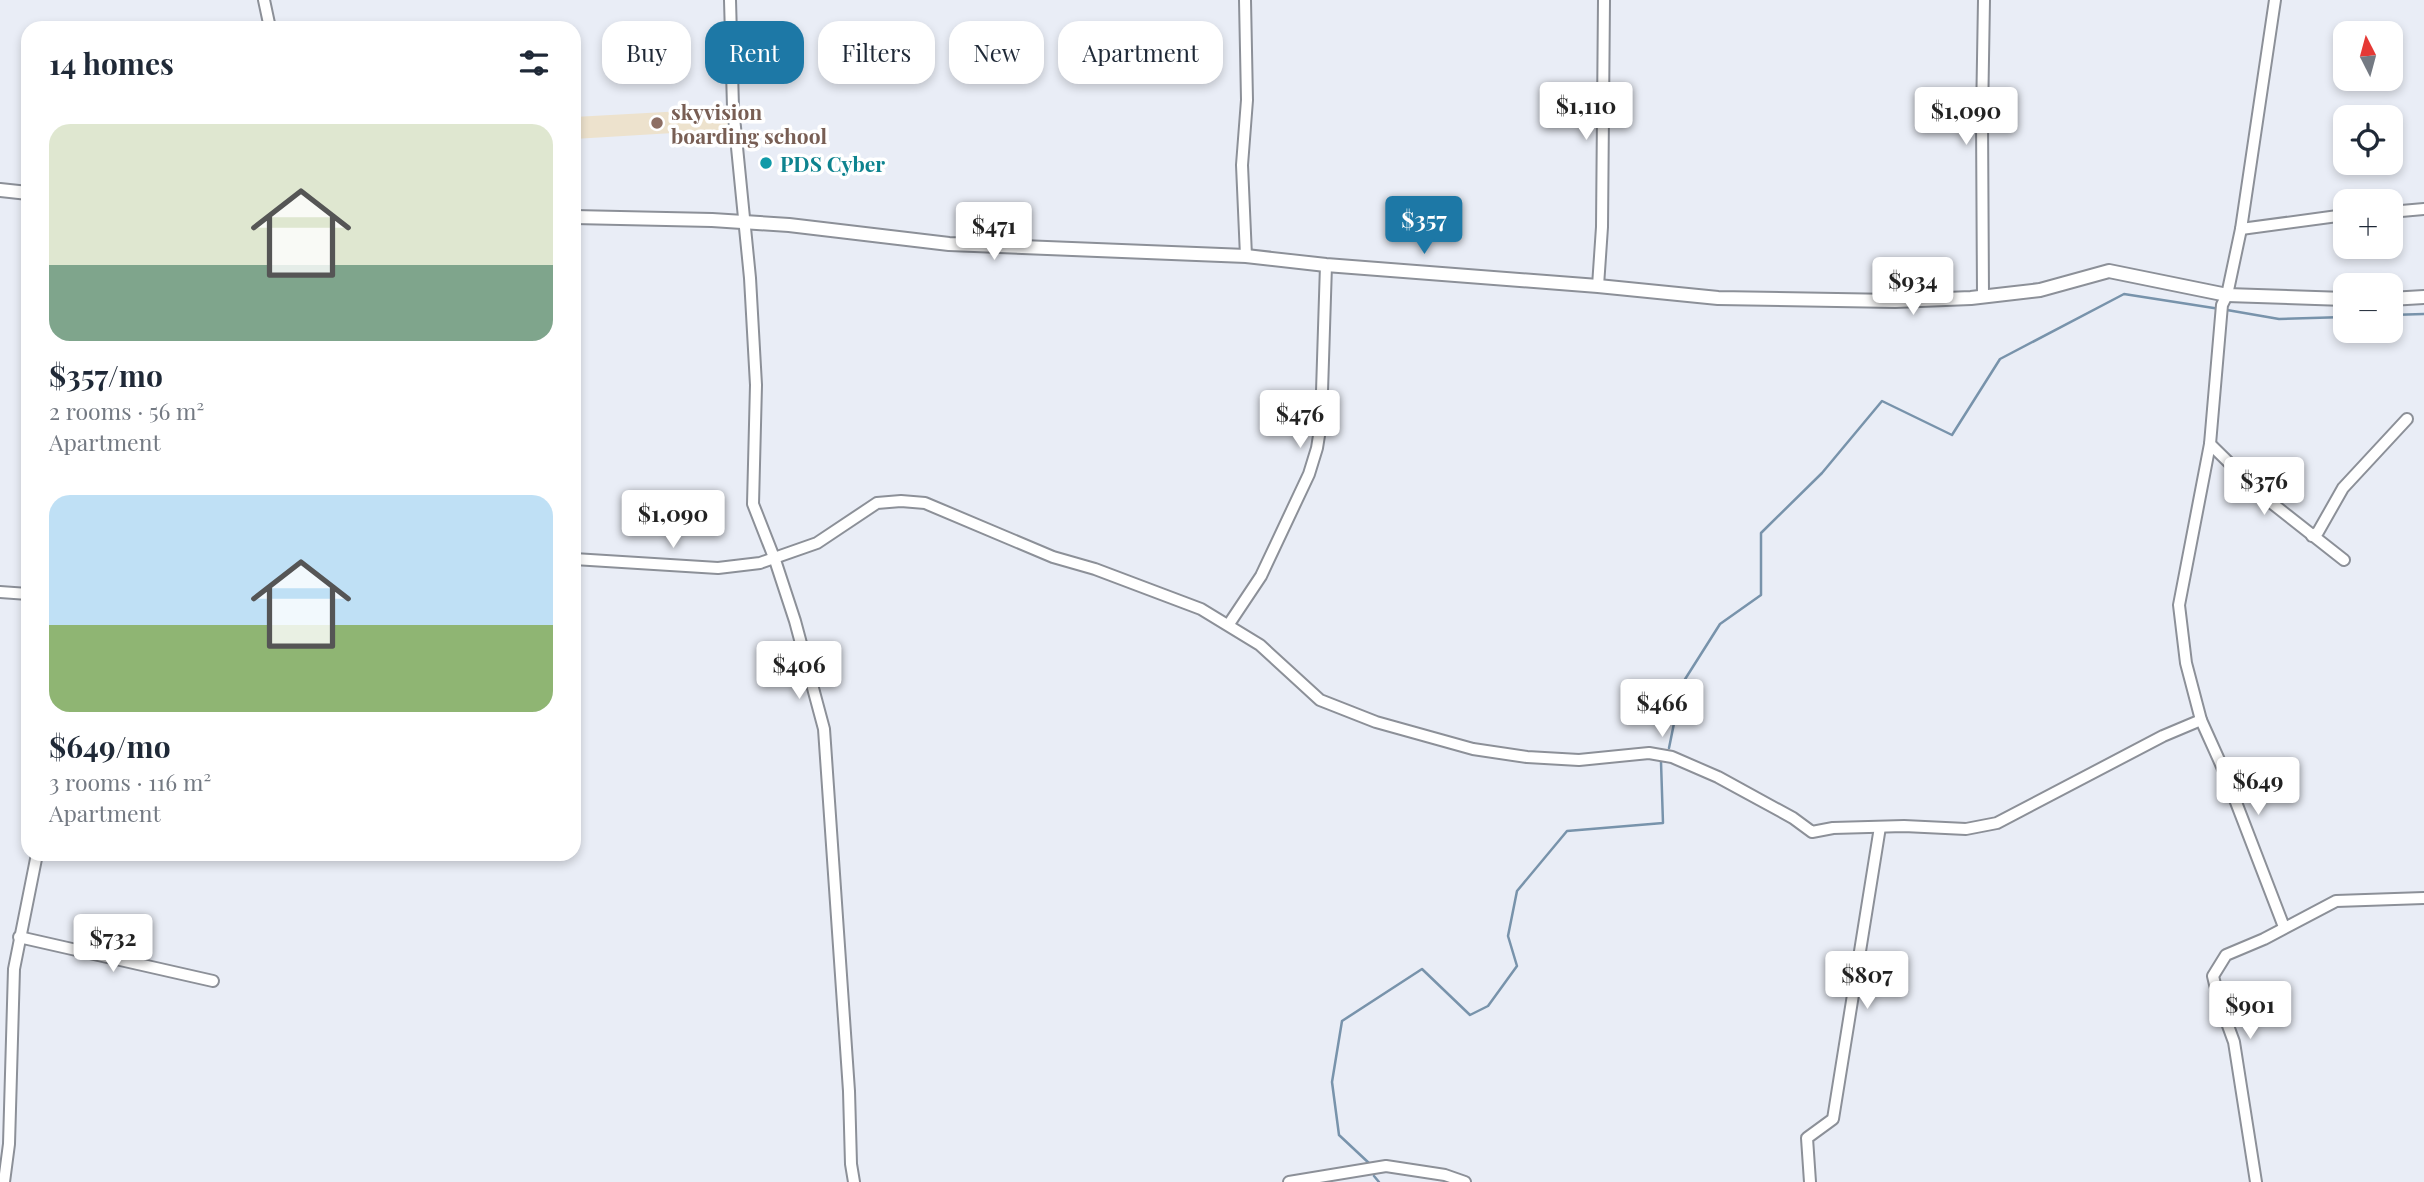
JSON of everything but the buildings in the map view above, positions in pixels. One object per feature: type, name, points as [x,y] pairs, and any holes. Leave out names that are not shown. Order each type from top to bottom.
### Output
[{"type":"street","points":[[264,0],[268,21]]},
{"type":"street","points":[[730,0],[733,107],[756,385],[753,504],[795,621],[824,729],[854,1182]]},
{"type":"street","points":[[1245,0],[1247,100],[1242,165],[1247,256]]},
{"type":"street","points":[[1598,286],[1602,227],[1604,0]]},
{"type":"street","points":[[1983,295],[1984,0]]},
{"type":"street","points":[[2275,0],[2241,229],[2221,313],[2210,444],[2179,605],[2186,663],[2201,720],[2224,771],[2284,927]]},
{"type":"street","points":[[0,190],[21,192]]},
{"type":"street","points":[[2403,211],[2424,209]]},
{"type":"street","points":[[581,217],[789,225],[949,244],[1247,256],[1718,298],[1895,301],[1971,298],[2040,290],[2109,271],[2227,295],[2333,299]]},
{"type":"street","points":[[2241,229],[2333,217]]},
{"type":"street","points":[[1229,624],[1261,576],[1309,474],[1317,448],[1321,423],[1326,265]]},
{"type":"street","points":[[2403,298],[2424,296]]},
{"type":"street","points":[[2312,536],[2318,532],[2343,488],[2407,419]]},
{"type":"street","points":[[2210,444],[2264,497],[2344,560]]},
{"type":"street","points":[[581,559],[718,568],[775,560],[817,543],[877,503],[925,503],[1052,557],[1095,569],[1201,609],[1261,645],[1320,700],[1376,723],[1473,749],[1527,757],[1580,760],[1649,753],[1672,757],[1729,782],[1793,818],[1812,832],[1833,828],[1880,827],[1966,829],[1997,823],[2163,736],[2201,720]]},
{"type":"street","points":[[0,592],[21,594]]},
{"type":"street","points":[[1810,1182],[1807,1138],[1833,1119],[1880,827]]},
{"type":"street","points":[[4,1182],[9,1144],[14,969],[35,861]]},
{"type":"street","points":[[2256,1182],[2234,1042],[2213,976],[2226,955],[2264,939],[2336,901],[2424,898]]},
{"type":"street","points":[[19,937],[213,981]]},
{"type":"street","points":[[1289,1182],[1386,1166],[1445,1175],[1465,1182]]},
{"type":"shaded area","name":"skyvision boarding school","points":[[738,108],[739,129],[581,139],[581,117]]},
{"type":"waterway","points":[[1669,748],[1682,684],[1720,624],[1761,595],[1761,533],[1822,473],[1882,401],[1952,435],[2000,359],[2124,294],[2220,309]]},
{"type":"waterway","points":[[2227,310],[2279,319],[2333,317]]},
{"type":"waterway","points":[[2403,315],[2424,314]]},
{"type":"waterway","points":[[1370,1164],[1339,1135],[1332,1082],[1342,1021],[1422,969],[1470,1015],[1488,1006],[1517,966],[1508,936],[1517,891],[1567,831],[1663,823],[1661,762]]},
{"type":"waterway","points":[[1374,1176],[1379,1182]]},
{"type":"place","name":"skyvision boarding school","points":[[657,123]]},
{"type":"place","name":"PDS Cyber","points":[[766,163]]}]
